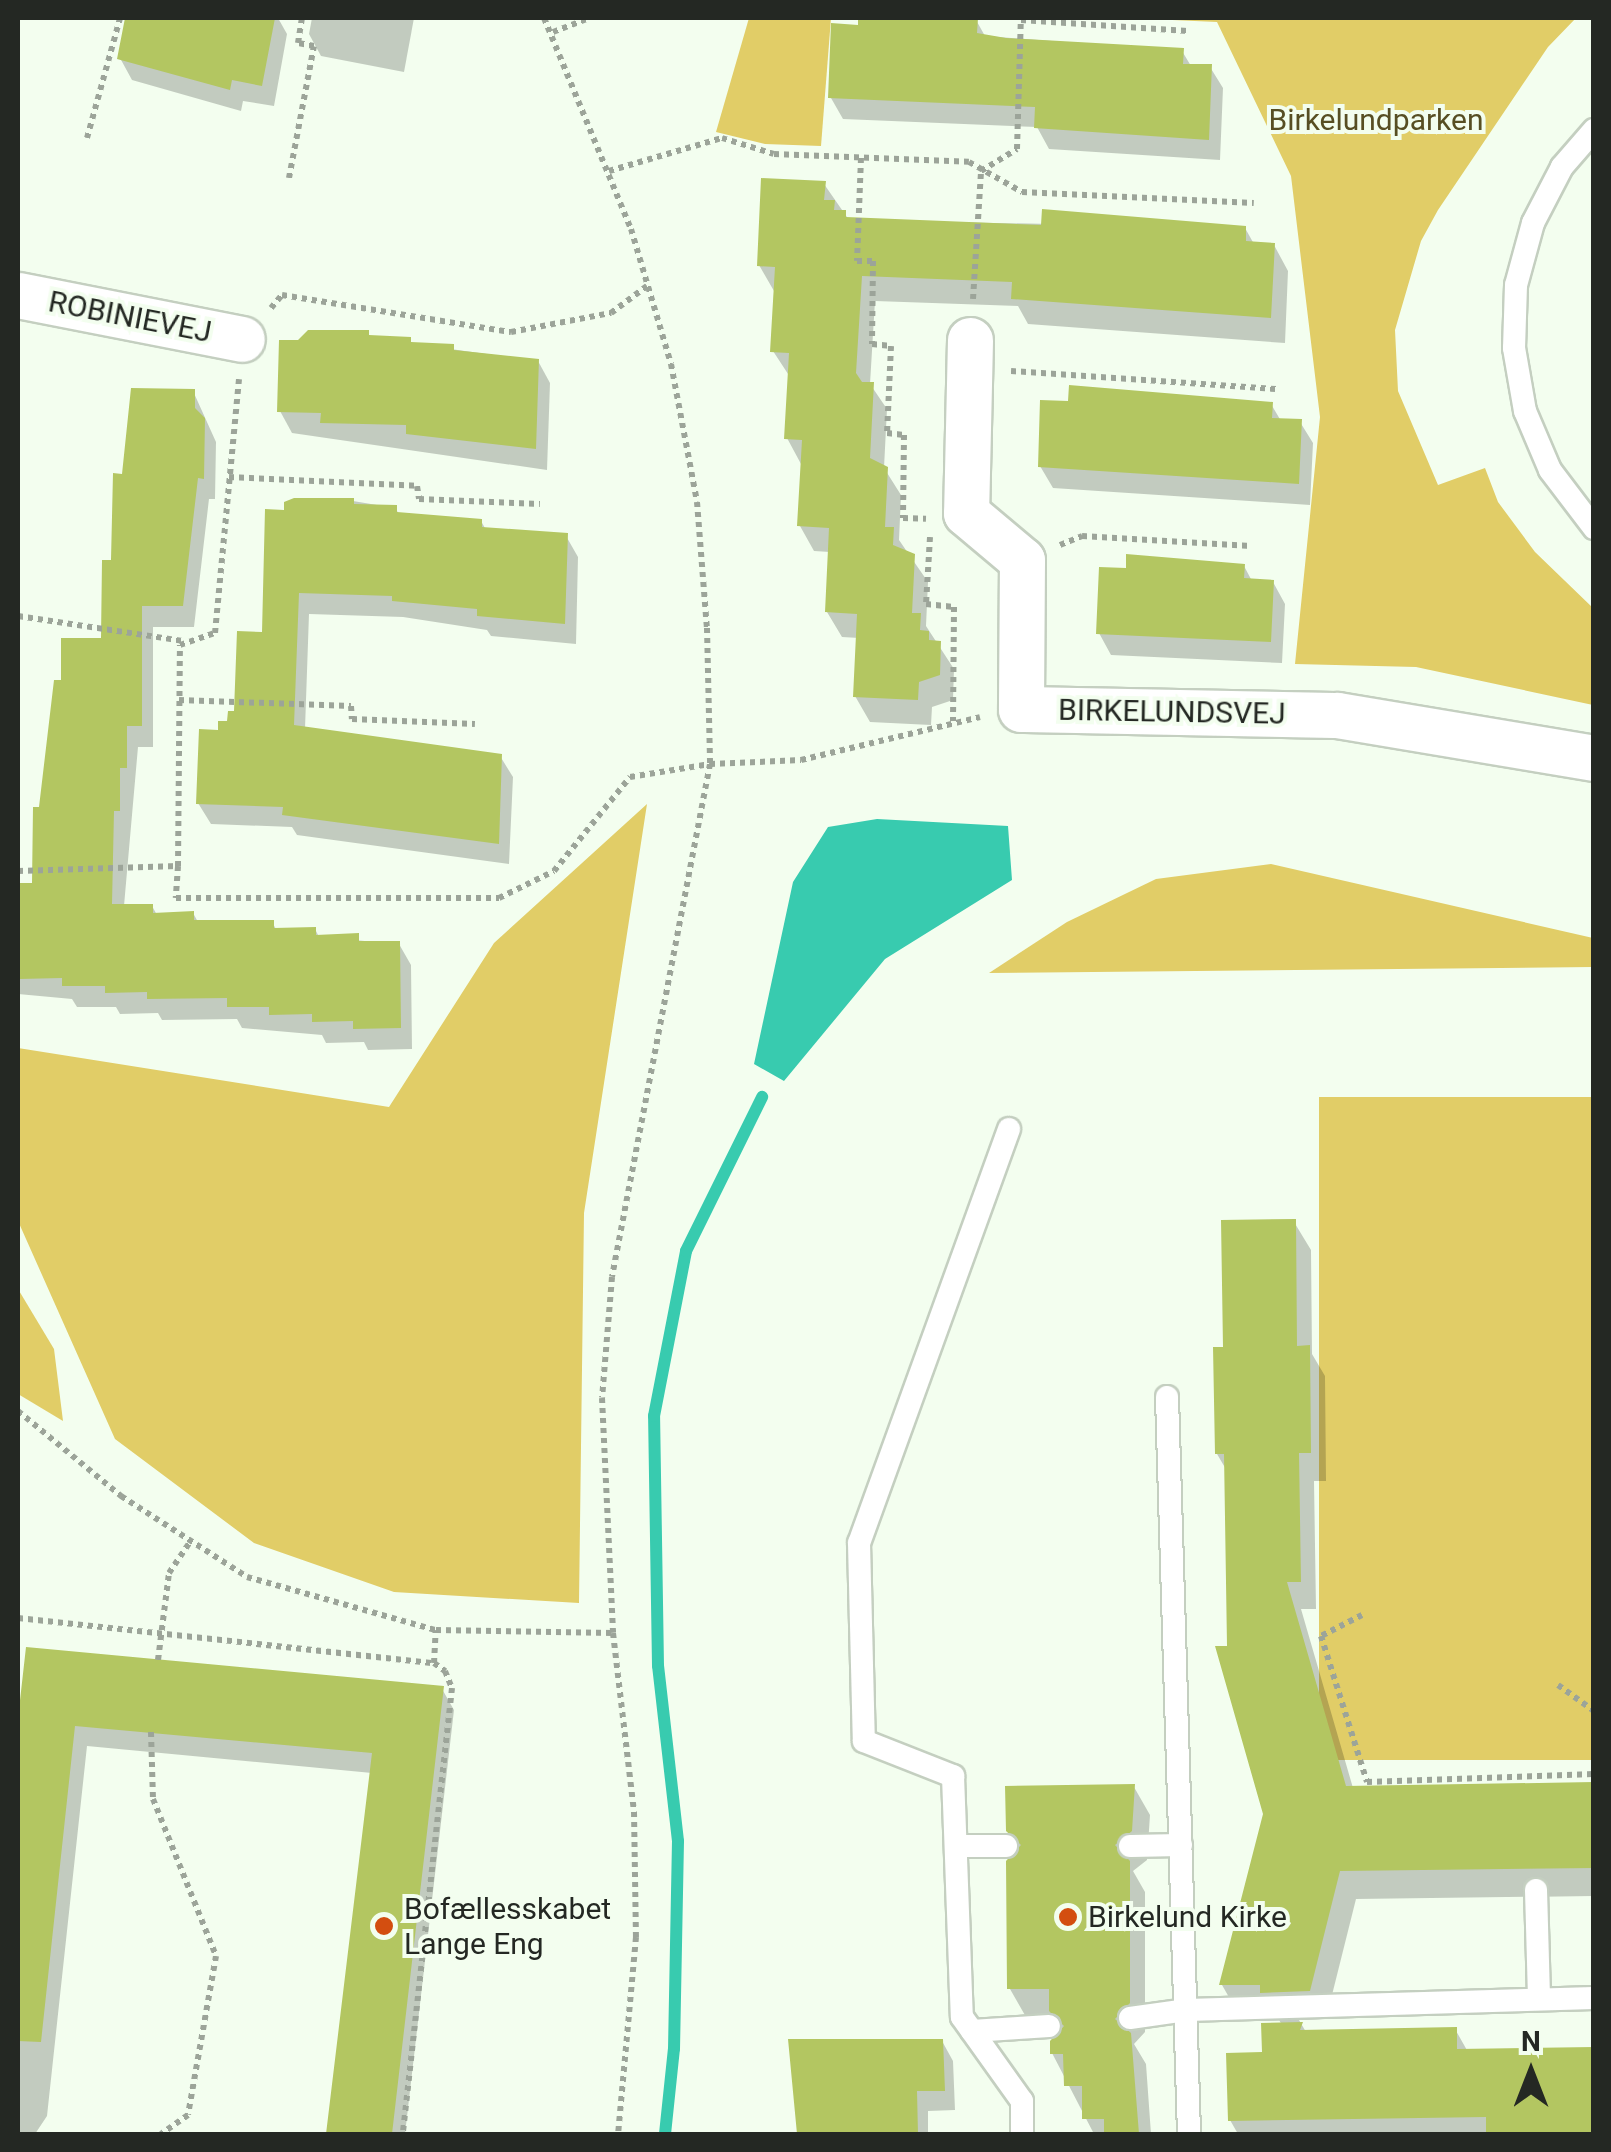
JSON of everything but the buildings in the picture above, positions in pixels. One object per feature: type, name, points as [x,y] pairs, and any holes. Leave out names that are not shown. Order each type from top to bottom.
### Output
[{"type":"street","name":"ROBINIEVEJ","points":[[18,295],[242,339]]},
{"type":"street","points":[[969,354],[966,513],[1022,560]]},
{"type":"street","name":"BIRKELUNDSVEJ","points":[[1022,560],[1021,709],[1337,715],[1594,758]]},
{"type":"lane","points":[[1594,130],[1562,167],[1533,223],[1516,285],[1514,348],[1525,411],[1550,470],[1594,528]]},
{"type":"lane","points":[[1009,1129],[860,1543],[864,1742],[954,1776],[962,2017],[1022,2102],[1022,2134]]},
{"type":"lane","points":[[1167,1397],[1189,2134]]},
{"type":"lane","points":[[1130,1846],[1182,1845]]},
{"type":"lane","points":[[956,1846],[1006,1846]]},
{"type":"lane","points":[[1536,1890],[1539,2000]]},
{"type":"lane","points":[[1130,2018],[1187,2010],[1594,1998]]},
{"type":"lane","points":[[972,2031],[1050,2026]]},
{"type":"path","points":[[87,138],[120,18]]},
{"type":"path","points":[[289,178],[314,46],[298,43],[302,18]]},
{"type":"path","points":[[544,18],[608,170],[672,364],[697,502],[710,764],[612,1276],[602,1398],[613,1633],[634,1812],[636,1937],[618,2134]]},
{"type":"path","points":[[553,32],[589,18]]},
{"type":"path","points":[[981,170],[1017,149],[1021,19],[1188,31]]},
{"type":"path","points":[[608,170],[722,138],[774,154],[969,162],[1022,192],[1254,203]]},
{"type":"path","points":[[862,158],[856,261],[873,261],[872,344],[891,346],[887,433],[904,435],[903,518],[931,519],[926,604],[954,607],[953,722]]},
{"type":"path","points":[[981,170],[969,354],[1276,389]]},
{"type":"path","points":[[648,286],[610,313],[510,332],[282,295],[242,339],[215,633],[180,645],[176,898],[499,898],[554,871],[630,777],[710,764],[802,760],[1021,709]]},
{"type":"path","points":[[230,477],[417,486],[419,500],[540,504]]},
{"type":"path","points":[[1022,560],[1082,536],[1251,546]]},
{"type":"path","points":[[18,616],[189,642]]},
{"type":"path","points":[[179,700],[351,706],[352,719],[474,724]]},
{"type":"path","points":[[18,871],[178,866]]},
{"type":"path","points":[[18,1411],[121,1496],[248,1577],[436,1630],[613,1633]]},
{"type":"path","points":[[158,1660],[169,1573],[190,1542]]},
{"type":"path","points":[[1362,1615],[1321,1636],[1366,1782],[1594,1774]]},
{"type":"path","points":[[18,1618],[434,1662]]},
{"type":"path","points":[[403,2134],[452,1688],[434,1662],[436,1630]]},
{"type":"path","points":[[1558,1685],[1594,1711]]},
{"type":"path","points":[[151,1732],[152,1798],[216,1956],[188,2115],[162,2134]]},
{"type":"green space","points":[[749,18],[831,18],[821,146],[765,144],[716,132]]},
{"type":"green space","name":"Birkelundparken","points":[[1127,18],[1576,18],[1548,47],[1438,210],[1421,241],[1395,330],[1398,391],[1438,485],[1485,468],[1498,502],[1535,552],[1593,608],[1593,705],[1416,667],[1295,664],[1320,417],[1291,176],[1217,22]]},
{"type":"green space","points":[[647,804],[584,1213],[579,1603],[394,1592],[254,1543],[115,1439],[18,1221],[18,1048],[389,1107],[494,943]]},
{"type":"green space","points":[[1271,864],[1593,938],[1593,967],[989,973],[1067,922],[1156,879]]},
{"type":"green space","points":[[1319,1097],[1593,1097],[1593,1760],[1319,1760]]},
{"type":"green space","points":[[18,1289],[54,1349],[63,1421],[18,1394]]},
{"type":"shaded area","points":[[877,819],[1008,826],[1012,880],[885,959],[784,1081],[754,1064],[793,882],[828,827]]},
{"type":"waterway","points":[[665,2134],[674,2049],[678,1841],[658,1666],[654,1416],[686,1251],[762,1097]]},
{"type":"place","name":"Birkelund Kirke","points":[[1068,1917]]},
{"type":"place","name":"Bofællesskabet Lange Eng","points":[[384,1926]]}]
